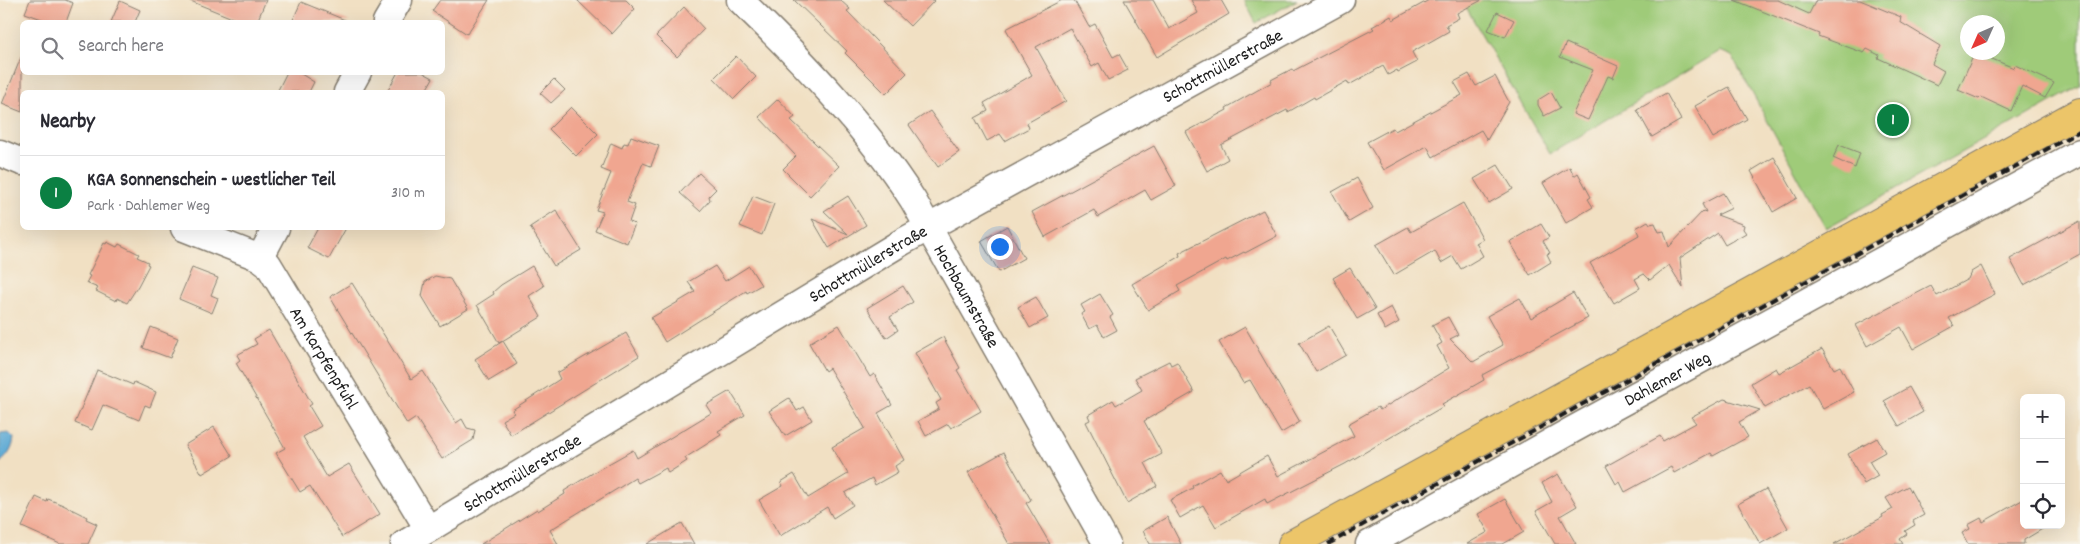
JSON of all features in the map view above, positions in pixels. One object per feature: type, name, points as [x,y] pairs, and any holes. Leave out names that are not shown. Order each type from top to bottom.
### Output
[{"type":"main road","name":"Dahlemer Weg","points":[[1292,544],[1991,161],[2077,120]]},
{"type":"street","points":[[387,20],[400,0]]},
{"type":"street","name":"Hochbaumstraße","points":[[740,0],[811,70],[859,124],[897,174],[1107,544]]},
{"type":"street","name":"Schottmüllerstraße","points":[[404,544],[928,227],[1341,0]]},
{"type":"street","points":[[348,90],[356,75]]},
{"type":"street","name":"Dahlemer Weg","points":[[1369,544],[1572,430],[2080,152]]},
{"type":"street","points":[[0,153],[20,161]]},
{"type":"street","points":[[1991,161],[2008,192]]},
{"type":"street","name":"Am Karpfenpfuhl","points":[[189,230],[260,258],[271,268],[428,529]]},
{"type":"street","points":[[260,258],[275,230]]},
{"type":"street","points":[[1858,234],[1874,265]]},
{"type":"street","points":[[1810,260],[1826,292]]},
{"type":"street","points":[[1747,295],[1763,325]]},
{"type":"street","points":[[1555,400],[1572,430]]},
{"type":"street","points":[[1440,463],[1458,494]]},
{"type":"green space","points":[[1244,0],[1297,0],[1256,23]]},
{"type":"green space","points":[[1462,0],[2080,0],[2080,86],[1826,228],[1732,56],[1720,51],[1550,154]]},
{"type":"water","points":[[9,433],[14,438],[13,446],[0,463],[0,434]]},
{"type":"building","points":[[30,0],[65,0],[73,3],[67,20],[44,20],[25,13]]},
{"type":"building","points":[[188,0],[266,0],[258,20],[237,20]]},
{"type":"building","points":[[440,0],[489,0],[467,34],[432,11]]},
{"type":"building","points":[[577,0],[626,0],[635,9],[612,34]]},
{"type":"building","points":[[794,0],[840,0],[850,9],[847,11],[907,73],[886,94],[845,53],[847,51]]},
{"type":"building","points":[[883,0],[935,0],[910,26]]},
{"type":"building","points":[[1062,0],[1074,0],[1089,27],[1095,24],[1113,57],[1119,54],[1128,70],[1108,80],[1099,63],[1092,67],[1070,28],[1036,47],[1066,101],[1027,123],[1029,128],[1005,141],[1000,134],[987,141],[975,118],[988,111],[984,103],[1032,75],[1006,29]]},
{"type":"building","points":[[1124,0],[1153,0],[1169,29],[1198,13],[1191,0],[1221,0],[1229,14],[1157,57]]},
{"type":"building","points":[[1429,0],[1482,0],[1457,13],[1459,18],[1446,25],[1449,31],[1412,52],[1417,62],[1388,75],[1383,66],[1349,85],[1347,81],[1315,99],[1314,97],[1288,112],[1287,110],[1221,145],[1228,159],[1207,171],[1186,132],[1227,110],[1226,108],[1272,82],[1271,80],[1292,69],[1293,71],[1374,29],[1372,27],[1391,16],[1393,20]]},
{"type":"building","points":[[1734,0],[1778,0],[1809,14],[1816,0],[1860,0],[1901,17],[1900,22],[1940,46],[1932,64],[1944,71],[1937,85],[1878,58],[1879,55],[1867,49],[1864,53],[1834,42],[1818,36],[1819,34]]},
{"type":"building","points":[[120,1],[140,10],[136,20],[112,20]]},
{"type":"building","points":[[301,2],[345,20],[293,20]]},
{"type":"building","points":[[684,7],[704,29],[677,57],[656,36]]},
{"type":"building","points":[[1497,12],[1514,20],[1505,37],[1488,30]]},
{"type":"building","points":[[1566,43],[1618,66],[1613,78],[1608,76],[1588,120],[1573,114],[1593,70],[1560,57]]},
{"type":"building","points":[[736,56],[756,77],[734,99],[714,78]]},
{"type":"building","points":[[20,60],[22,90],[20,90],[20,111],[2,104]]},
{"type":"building","points":[[1971,60],[1994,60],[2014,68],[2015,65],[2054,83],[2045,98],[2022,86],[2011,111],[1981,97],[1979,99],[1958,90]]},
{"type":"building","points":[[1469,74],[1476,86],[1495,76],[1509,102],[1487,140],[1481,130],[1433,157],[1427,146],[1384,170],[1367,142],[1393,128],[1395,131],[1462,95],[1454,82]]},
{"type":"building","points":[[286,75],[303,75],[314,82],[310,90],[278,90]]},
{"type":"building","points":[[396,75],[428,75],[433,78],[426,90],[388,90]]},
{"type":"building","points":[[554,79],[565,90],[551,103],[540,93]]},
{"type":"building","points":[[1729,87],[1747,119],[1713,138],[1695,106]]},
{"type":"building","points":[[1551,92],[1560,108],[1544,116],[1538,105],[1538,100]]},
{"type":"building","points":[[1666,93],[1681,120],[1652,137],[1637,110]]},
{"type":"building","points":[[778,99],[795,117],[791,120],[839,166],[810,196],[783,169],[796,156],[759,117]]},
{"type":"building","points":[[571,107],[598,134],[576,156],[549,129]]},
{"type":"building","points":[[930,111],[959,152],[938,167],[909,125]]},
{"type":"building","points":[[631,136],[659,146],[651,166],[643,163],[627,202],[635,205],[629,222],[635,224],[627,243],[595,230],[603,212],[596,210],[611,173],[601,169],[611,143],[622,148],[624,143],[628,144]]},
{"type":"building","points":[[1839,145],[1860,153],[1855,168],[1833,158]]},
{"type":"building","points":[[1154,146],[1176,186],[1151,200],[1145,190],[1098,217],[1094,210],[1045,237],[1032,212]]},
{"type":"building","points":[[1774,157],[1797,198],[1773,212],[1751,171]]},
{"type":"building","points":[[1498,165],[1513,189],[1489,203],[1474,179]]},
{"type":"building","points":[[1570,167],[1574,176],[1578,173],[1591,197],[1588,199],[1593,207],[1566,223],[1543,183]]},
{"type":"building","points":[[699,173],[716,189],[709,196],[710,200],[700,211],[680,193]]},
{"type":"building","points":[[1357,178],[1373,208],[1349,222],[1332,192]]},
{"type":"building","points":[[1723,193],[1732,208],[1717,215],[1744,225],[1743,229],[1746,233],[1725,245],[1718,233],[1680,258],[1683,288],[1669,265],[1650,280],[1644,274],[1635,279],[1640,288],[1614,303],[1590,263],[1639,235],[1636,228],[1648,221],[1650,224],[1655,223],[1659,232],[1664,231],[1669,247],[1703,211],[1706,212],[1702,204]]},
{"type":"building","points":[[753,196],[774,204],[762,235],[740,226]]},
{"type":"building","points":[[848,196],[866,225],[829,248],[812,219],[848,234],[824,211]]},
{"type":"building","points":[[1463,203],[1483,239],[1476,243],[1483,256],[1461,269],[1453,256],[1441,263],[1435,251],[1394,275],[1376,245],[1408,227],[1411,232]]},
{"type":"building","points":[[556,210],[581,250],[554,266],[530,227]]},
{"type":"building","points":[[1263,210],[1277,236],[1245,253],[1227,261],[1226,259],[1177,286],[1180,291],[1148,310],[1132,284],[1180,256],[1179,253]]},
{"type":"building","points":[[2080,221],[2080,254],[2024,285],[2010,259]]},
{"type":"building","points":[[1541,224],[1549,237],[1543,241],[1550,253],[1547,254],[1551,262],[1530,275],[1510,242]]},
{"type":"building","points":[[1007,226],[1024,258],[999,272],[981,241]]},
{"type":"building","points":[[317,230],[345,230],[329,259],[307,248]]},
{"type":"building","points":[[107,242],[117,247],[119,244],[139,254],[137,257],[148,262],[147,264],[149,265],[127,303],[117,298],[116,301],[96,291],[98,288],[86,283],[104,243],[106,244]]},
{"type":"building","points":[[532,266],[544,286],[529,296],[541,317],[499,343],[477,305],[494,294],[493,292],[501,285]]},
{"type":"building","points":[[715,266],[725,281],[749,266],[761,285],[747,293],[746,291],[665,342],[651,318],[695,292],[688,282]]},
{"type":"building","points":[[1981,266],[1995,294],[1949,318],[1954,326],[1913,349],[1901,327],[1867,346],[1856,325],[1931,286],[1937,296],[1968,279],[1971,272]]},
{"type":"building","points":[[192,268],[218,278],[211,295],[218,298],[212,313],[179,299]]},
{"type":"building","points":[[1350,268],[1375,309],[1357,319],[1333,278]]},
{"type":"building","points":[[435,276],[450,279],[468,309],[440,326],[422,296],[425,282]]},
{"type":"building","points":[[352,283],[411,379],[423,371],[456,423],[462,419],[467,428],[475,430],[473,440],[442,459],[416,418],[407,424],[330,297]]},
{"type":"building","points":[[903,286],[913,302],[890,317],[898,330],[886,338],[867,308]]},
{"type":"building","points":[[1573,293],[1588,318],[1482,375],[1484,380],[1442,404],[1444,406],[1345,464],[1267,504],[1265,499],[1216,527],[1203,505],[1180,518],[1170,500],[1193,488],[1192,486],[1220,470],[1226,480],[1267,456],[1278,476],[1354,436],[1348,424],[1378,407],[1380,410],[1449,368],[1437,346],[1442,343],[1432,325],[1448,317],[1458,335],[1450,339],[1473,362],[1503,345],[1487,316],[1520,298],[1531,318]]},
{"type":"building","points":[[1100,294],[1113,315],[1110,317],[1117,330],[1104,337],[1097,325],[1089,329],[1081,314],[1085,312],[1081,305]]},
{"type":"building","points":[[1036,297],[1048,318],[1030,328],[1018,307]]},
{"type":"building","points":[[1391,307],[1399,322],[1385,330],[1377,315]]},
{"type":"building","points":[[839,325],[870,377],[874,374],[892,405],[878,413],[904,460],[895,466],[898,472],[875,485],[872,478],[845,493],[853,505],[833,518],[827,507],[780,536],[759,500],[783,486],[781,482],[794,474],[808,498],[848,474],[832,447],[865,428],[829,368],[825,371],[809,343]]},
{"type":"building","points":[[1329,326],[1346,355],[1316,372],[1299,343]]},
{"type":"building","points":[[151,327],[178,338],[170,358],[143,348]]},
{"type":"building","points":[[1245,327],[1300,422],[1281,433],[1250,380],[1243,383],[1219,342]]},
{"type":"building","points":[[269,330],[312,404],[309,406],[321,426],[303,437],[327,477],[349,464],[380,514],[342,537],[310,486],[300,492],[276,453],[285,448],[236,363],[240,360],[237,355],[257,344],[254,339]]},
{"type":"building","points":[[626,333],[639,356],[511,435],[502,420],[514,413],[512,410],[560,379],[557,373]]},
{"type":"building","points":[[943,337],[960,368],[957,370],[981,411],[951,428],[948,424],[926,436],[918,421],[939,409],[936,403],[941,400],[915,353]]},
{"type":"building","points":[[503,341],[517,364],[489,381],[475,359]]},
{"type":"building","points":[[1822,349],[1834,369],[1840,366],[1854,392],[1823,409],[1809,384],[1765,408],[1751,383],[1776,368],[1779,373]]},
{"type":"building","points":[[1169,361],[1171,365],[1177,362],[1194,392],[1144,421],[1162,454],[1145,463],[1157,486],[1127,503],[1086,422],[1090,420],[1088,415],[1113,400],[1116,405],[1142,390],[1135,378]]},
{"type":"building","points":[[97,370],[133,385],[134,382],[156,392],[150,407],[145,405],[139,420],[103,405],[92,430],[75,423]]},
{"type":"building","points":[[1909,387],[1923,412],[1899,426],[1884,401]]},
{"type":"building","points":[[730,391],[745,415],[718,431],[721,435],[685,458],[687,461],[668,473],[666,468],[638,483],[635,478],[550,530],[558,544],[481,544],[565,494],[564,491],[596,471],[633,450],[637,458],[711,413],[706,405]]},
{"type":"building","points":[[789,398],[797,411],[804,407],[812,420],[785,436],[769,411]]},
{"type":"building","points":[[1724,399],[1760,410],[1739,422],[1748,437],[1713,456],[1711,453],[1674,473],[1671,467],[1625,492],[1620,482],[1616,484],[1606,466],[1660,436],[1663,441],[1696,423],[1691,417]]},
{"type":"building","points":[[214,427],[232,456],[202,474],[185,445]]},
{"type":"building","points":[[1877,438],[1885,452],[1869,461],[1878,476],[1864,484],[1848,454]]},
{"type":"building","points":[[1004,452],[1031,500],[1026,503],[1050,544],[1009,544],[968,472]]},
{"type":"building","points":[[1558,474],[1577,506],[1560,516],[1576,544],[1555,544],[1536,511],[1552,502],[1542,483]]},
{"type":"building","points":[[1908,486],[1924,515],[1913,521],[1915,525],[1905,531],[1907,534],[1900,539],[1903,544],[1834,544],[1883,517],[1882,515],[1893,509],[1886,498]]},
{"type":"building","points":[[1766,489],[1788,528],[1760,544],[1738,504]]},
{"type":"building","points":[[36,497],[47,502],[48,499],[63,505],[97,524],[88,544],[60,544],[22,527]]},
{"type":"building","points":[[1505,499],[1524,532],[1503,544],[1467,544],[1488,532],[1478,514]]},
{"type":"building","points":[[2020,501],[2020,529],[2042,529],[2024,540],[2024,544],[1968,544],[1962,533],[1970,529],[1968,525],[1981,518],[1983,522]]},
{"type":"building","points":[[1167,517],[1181,544],[1150,544],[1143,531]]},
{"type":"building","points":[[682,523],[694,544],[647,544]]},
{"type":"railway","points":[[1328,544],[2080,131]]},
{"type":"place","name":"KGA Sonnenschein - westlicher Teil","points":[[1893,120]]}]
